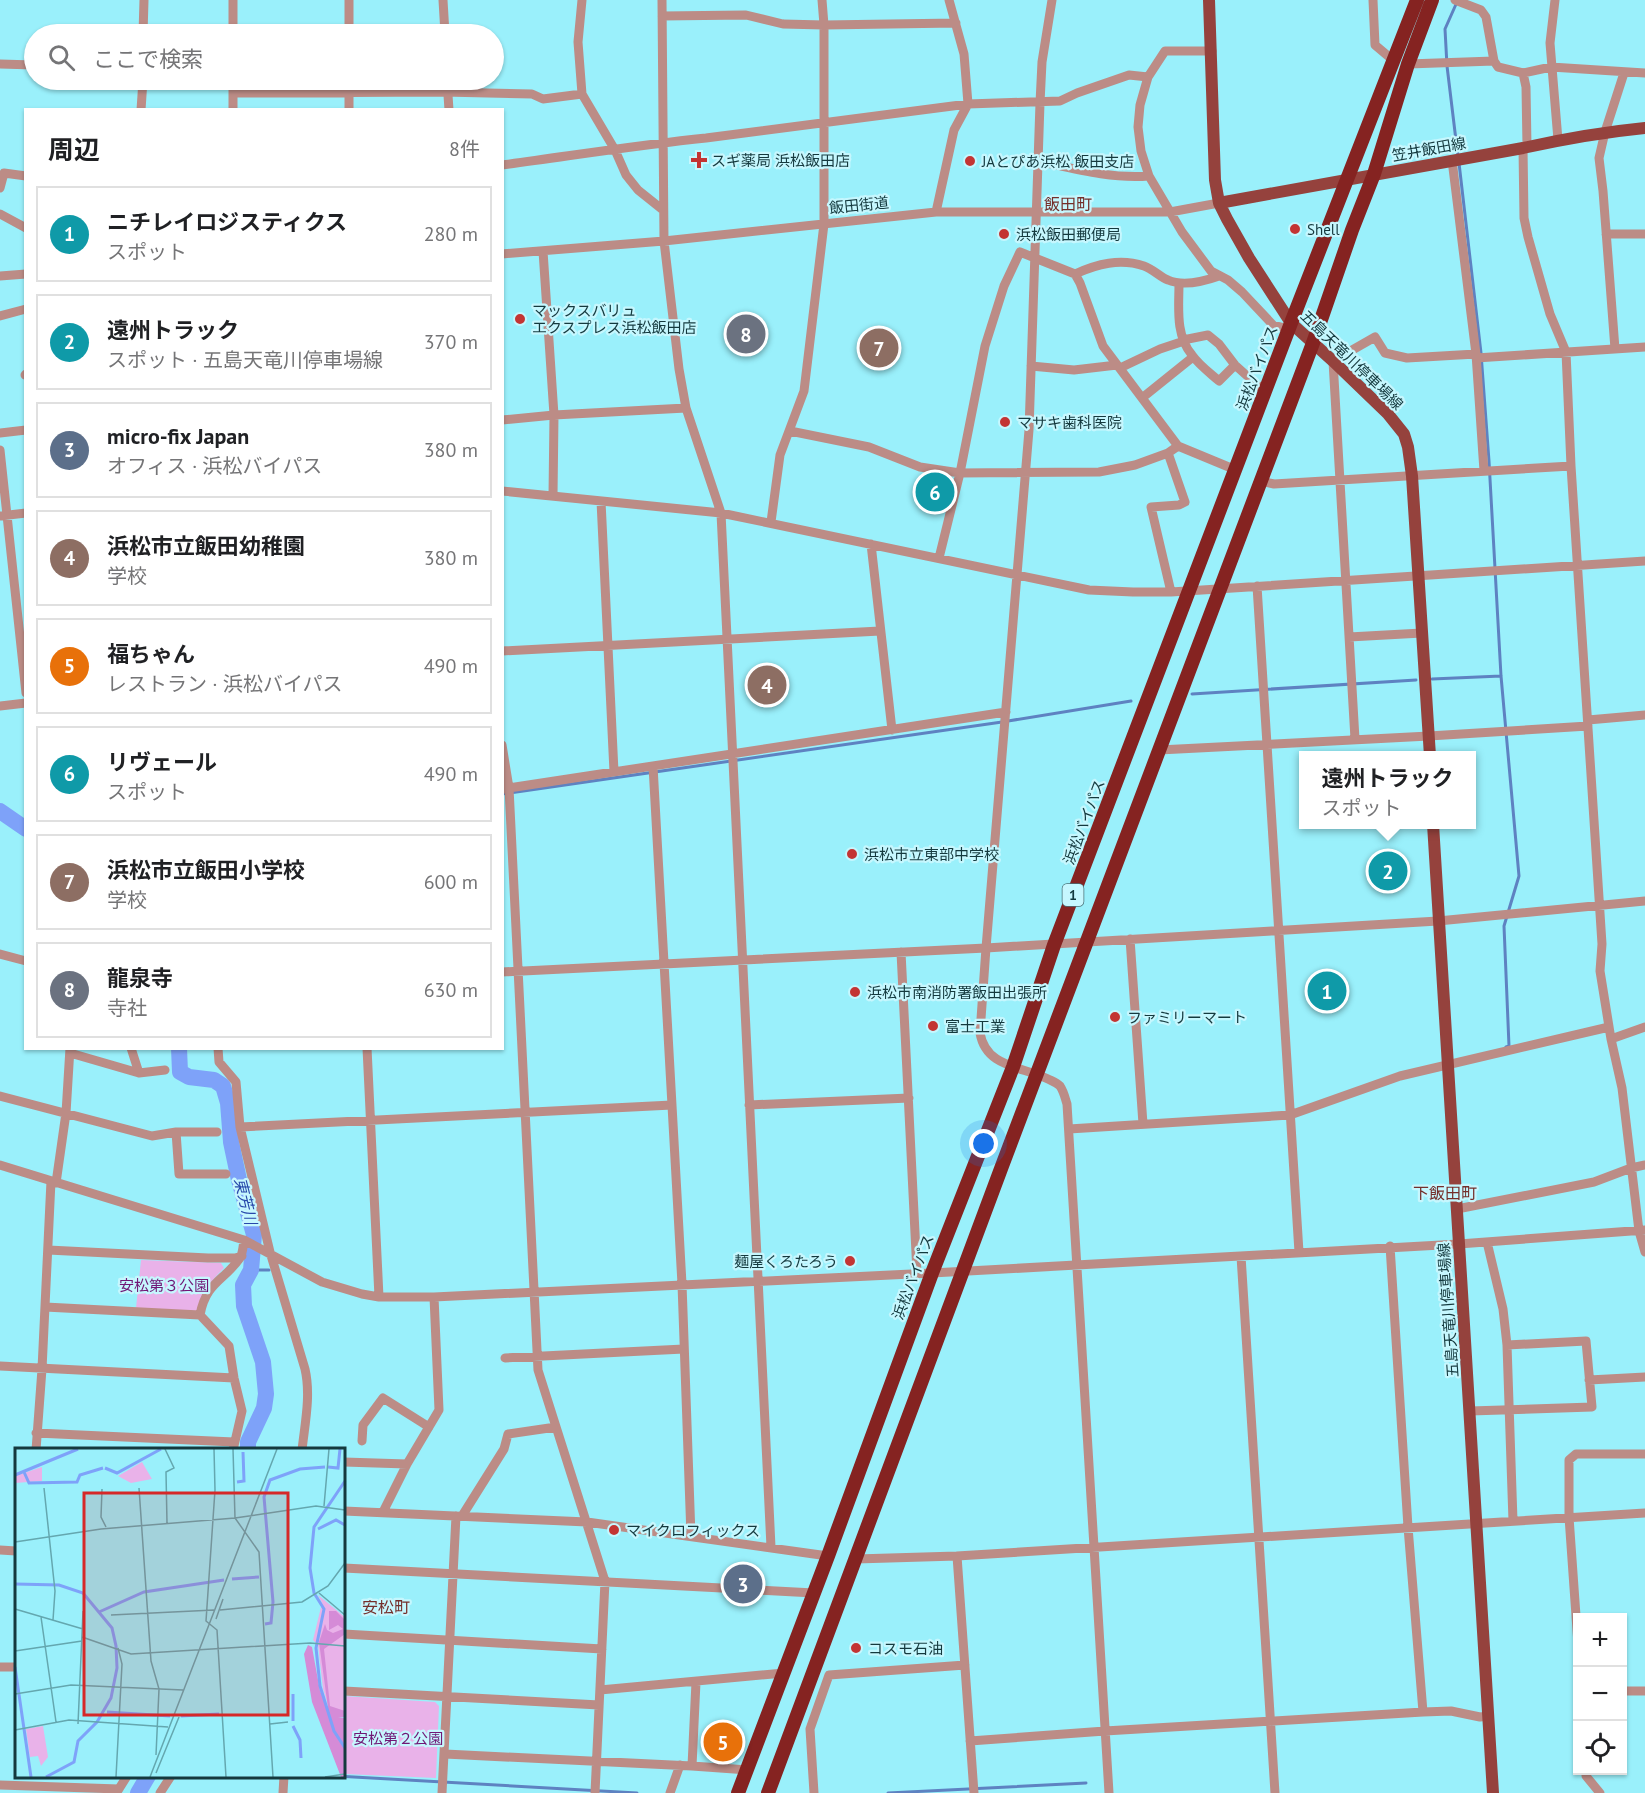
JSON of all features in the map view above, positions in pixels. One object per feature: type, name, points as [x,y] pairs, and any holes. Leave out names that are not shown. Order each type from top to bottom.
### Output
[{"type":"highway","name":"浜松バイパス","points":[[738,1793],[932,1273],[1012,1067],[1054,945],[1417,0]]},
{"type":"highway","name":"1","points":[[768,1793],[1313,343],[1374,174],[1408,64],[1432,0]]},
{"type":"main road","name":"五島天竜川停車場線","points":[[1209,0],[1215,180],[1219,203],[1290,326],[1313,343],[1388,414],[1404,434],[1408,447],[1412,476],[1430,751]]},
{"type":"main road","name":"笠井飯田線","points":[[1219,203],[1525,148],[1558,140],[1645,128]]},
{"type":"main road","name":"五島天竜川停車場線","points":[[1433,829],[1493,1793]]},
{"type":"street","points":[[143,24],[144,0]]},
{"type":"street","points":[[233,0],[233,24]]},
{"type":"street","points":[[349,0],[349,24]]},
{"type":"street","points":[[443,0],[444,24]]},
{"type":"street","points":[[582,0],[578,42],[582,94],[615,150],[626,175],[638,190],[663,210]]},
{"type":"street","points":[[662,0],[664,241],[686,408],[721,513],[771,1547]]},
{"type":"street","points":[[771,522],[780,454],[804,391],[824,224],[822,0]]},
{"type":"street","points":[[936,212],[954,130],[968,104],[964,54],[949,0]]},
{"type":"street","points":[[1052,0],[1042,62],[1031,366],[1018,576],[980,1022],[982,1044],[993,1058],[1058,1084],[1064,1093],[1069,1129],[1108,1793]]},
{"type":"street","points":[[1373,0],[1375,45],[1394,61]]},
{"type":"street","points":[[1455,0],[1481,10],[1486,16],[1494,61],[1498,67],[1523,73],[1551,67],[1645,73]]},
{"type":"street","points":[[1555,0],[1550,43],[1558,140]]},
{"type":"street","points":[[662,16],[746,15],[783,24],[824,25],[956,23]]},
{"type":"street","points":[[1212,51],[1165,51],[1148,77],[1140,105],[1138,126],[1141,151],[1149,176],[1182,232],[1211,271],[1228,280],[1242,292],[1273,325],[1290,326]]},
{"type":"street","points":[[1408,64],[1494,61]]},
{"type":"street","points":[[0,64],[24,65]]},
{"type":"street","points":[[1523,73],[1526,87],[1524,218],[1550,314],[1566,352],[1577,565],[1602,944],[1600,971],[1622,1088],[1631,1168],[1645,1252]]},
{"type":"street","points":[[1615,349],[1599,158],[1624,73]]},
{"type":"street","points":[[504,165],[662,142],[968,104],[1060,101],[1129,75],[1148,77]]},
{"type":"street","points":[[141,108],[142,90]]},
{"type":"street","points":[[448,90],[449,108]]},
{"type":"street","points":[[233,108],[233,93],[532,94],[543,99],[582,94]]},
{"type":"street","points":[[349,93],[349,108]]},
{"type":"street","points":[[1456,160],[1476,356],[1484,471]]},
{"type":"street","points":[[1038,161],[1108,176],[1149,176]]},
{"type":"street","points":[[0,188],[4,173],[24,176]]},
{"type":"street","name":"飯田街道","points":[[504,254],[664,241],[936,212],[1170,212],[1219,203]]},
{"type":"street","points":[[0,214],[24,227]]},
{"type":"street","points":[[1606,234],[1645,234]]},
{"type":"street","points":[[543,251],[554,415],[553,496]]},
{"type":"street","points":[[939,558],[960,473],[986,346],[1004,286],[1020,252],[1075,274],[1103,346],[1178,446],[1236,470]]},
{"type":"street","points":[[1075,274],[1095,265],[1129,263],[1145,267],[1170,281],[1179,283],[1220,276]]},
{"type":"street","points":[[0,276],[24,274]]},
{"type":"street","points":[[1179,283],[1180,332],[1193,357],[1219,381],[1234,365]]},
{"type":"street","points":[[0,316],[24,310]]},
{"type":"street","points":[[1031,366],[1074,370],[1118,366],[1183,340],[1208,335],[1219,344],[1234,365],[1265,392]]},
{"type":"street","points":[[1356,739],[1333,361],[1375,337],[1385,353],[1407,358],[1645,347]]},
{"type":"street","points":[[1142,398],[1193,357]]},
{"type":"street","points":[[504,420],[686,408]]},
{"type":"street","points":[[0,433],[24,430]]},
{"type":"street","points":[[790,431],[869,447],[920,467],[960,473],[1099,472],[1135,465],[1168,453],[1178,446]]},
{"type":"street","points":[[0,450],[3,516],[24,678]]},
{"type":"street","points":[[1168,453],[1185,502],[1179,505],[1150,507],[1171,591]]},
{"type":"street","points":[[1261,481],[1274,484],[1571,466]]},
{"type":"street","points":[[504,491],[721,513],[1089,590],[1191,590],[1645,561]]},
{"type":"street","points":[[602,501],[615,772]]},
{"type":"street","points":[[3,516],[24,513]]},
{"type":"street","points":[[871,544],[892,730]]},
{"type":"street","points":[[1257,586],[1299,1252]]},
{"type":"street","points":[[504,651],[880,631]]},
{"type":"street","points":[[1349,637],[1422,633]]},
{"type":"street","points":[[0,706],[24,703]]},
{"type":"street","points":[[506,788],[1006,712]]},
{"type":"street","points":[[1159,750],[1429,736],[1588,723],[1645,715]]},
{"type":"street","points":[[504,766],[518,971],[536,1356],[541,1382],[605,1581],[595,1793]]},
{"type":"street","points":[[653,766],[682,1284],[691,1536]]},
{"type":"street","points":[[504,972],[1054,945],[1088,941],[1438,921],[1645,901]]},
{"type":"street","points":[[1130,939],[1143,1124]]},
{"type":"street","points":[[901,952],[917,1273]]},
{"type":"street","points":[[0,954],[24,960]]},
{"type":"street","points":[[1069,1129],[1290,1115],[1400,1076],[1609,1027]]},
{"type":"street","points":[[1611,1039],[1645,1027]]},
{"type":"street","points":[[132,1050],[140,1073]]},
{"type":"street","points":[[218,1050],[219,1062],[236,1082],[240,1127],[266,1250],[308,1380],[302,1448]]},
{"type":"street","points":[[367,1050],[379,1297]]},
{"type":"street","points":[[36,1448],[53,1182],[66,1113],[70,1051],[140,1073],[165,1070]]},
{"type":"street","points":[[0,1096],[152,1136],[176,1132],[217,1132]]},
{"type":"street","points":[[749,1105],[909,1098]]},
{"type":"street","points":[[240,1127],[672,1105]]},
{"type":"street","points":[[176,1132],[179,1174],[226,1174]]},
{"type":"street","points":[[0,1165],[246,1241],[322,1282],[379,1297],[533,1293],[932,1273],[1459,1244],[1642,1230]]},
{"type":"street","points":[[1457,1209],[1594,1182],[1631,1168],[1645,1166]]},
{"type":"street","points":[[200,1315],[202,1302],[211,1286],[242,1256],[246,1241]]},
{"type":"street","points":[[1487,1242],[1503,1309],[1507,1345],[1513,1521]]},
{"type":"street","points":[[1390,1246],[1408,1527],[1423,1712]]},
{"type":"street","points":[[48,1250],[208,1258],[242,1256]]},
{"type":"street","points":[[1241,1256],[1275,1793]]},
{"type":"street","points":[[383,1512],[407,1464],[439,1410],[434,1297]]},
{"type":"street","points":[[36,1433],[234,1446],[242,1411],[229,1346],[200,1315],[45,1307]]},
{"type":"street","points":[[1470,1410],[1592,1407],[1586,1341],[1507,1345]]},
{"type":"street","points":[[505,1358],[684,1348]]},
{"type":"street","points":[[0,1366],[234,1378]]},
{"type":"street","points":[[1589,1380],[1645,1377]]},
{"type":"street","points":[[362,1441],[363,1425],[383,1398],[429,1427]]},
{"type":"street","points":[[443,1785],[449,1639],[459,1516],[504,1449],[508,1434],[556,1427]]},
{"type":"street","points":[[1576,1613],[1569,1517],[1569,1460],[1576,1454],[1645,1454]]},
{"type":"street","points":[[345,1462],[407,1464]]},
{"type":"street","points":[[345,1511],[586,1522],[828,1556]]},
{"type":"street","points":[[855,1559],[957,1556],[1645,1513]]},
{"type":"street","points":[[0,1550],[15,1551]]},
{"type":"street","points":[[957,1556],[974,1793]]},
{"type":"street","points":[[345,1568],[814,1593]]},
{"type":"street","points":[[345,1634],[602,1649]]},
{"type":"street","points":[[814,1792],[810,1729],[829,1675],[965,1665]]},
{"type":"street","points":[[0,1666],[15,1667]]},
{"type":"street","points":[[600,1690],[784,1673]]},
{"type":"street","points":[[692,1766],[696,1682]]},
{"type":"street","points":[[345,1691],[599,1705]]},
{"type":"street","points":[[1627,1691],[1645,1691]]},
{"type":"street","points":[[970,1742],[1105,1731],[1423,1712],[1451,1711],[1480,1717],[1489,1716]]},
{"type":"street","points":[[445,1754],[748,1770]]},
{"type":"street","points":[[670,1791],[680,1765]]},
{"type":"street","points":[[1586,1775],[1600,1793]]},
{"type":"street","points":[[0,1785],[18,1781],[118,1791],[126,1778]]},
{"type":"street","points":[[160,1793],[170,1778]]},
{"type":"street","points":[[283,1793],[284,1778]]},
{"type":"green space","name":"安松第３公園","points":[[141,1260],[221,1263],[224,1268],[207,1288],[197,1312],[136,1308]]},
{"type":"green space","name":"安松第２公園","points":[[345,1696],[435,1702],[439,1706],[436,1778],[345,1774]]},
{"type":"waterway","points":[[1457,2],[1445,29],[1458,157]]},
{"type":"waterway","points":[[1459,163],[1481,353],[1501,676],[1519,876],[1504,926],[1509,1046],[1506,1047]]},
{"type":"waterway","points":[[1432,679],[1501,676]]},
{"type":"waterway","points":[[1192,694],[1416,680]]},
{"type":"waterway","points":[[1008,721],[1131,701]]},
{"type":"waterway","points":[[504,794],[1002,722]]},
{"type":"waterway","name":"東芳川","points":[[0,811],[24,828]]},
{"type":"waterway","name":"東芳川","points":[[179,1050],[180,1072],[189,1077],[214,1080],[223,1086],[228,1103],[231,1142],[254,1235],[251,1270],[243,1285],[244,1306],[263,1362],[266,1394],[264,1408],[248,1442],[248,1448]]},
{"type":"waterway","points":[[251,1270],[269,1270]]},
{"type":"waterway","points":[[345,1777],[637,1793]]},
{"type":"waterway","name":"東芳川","points":[[138,1793],[147,1778]]},
{"type":"waterway","points":[[888,1793],[1086,1783]]},
{"type":"place","name":"スギ薬局 浜松飯田店","points":[[699,160]]},
{"type":"place","name":"JAとぴあ浜松 飯田支店","points":[[970,161]]},
{"type":"place","name":"Shell","points":[[1295,229]]},
{"type":"place","name":"浜松飯田郵便局","points":[[1004,234]]},
{"type":"place","name":"マックスバリュ エクスプレス浜松飯田店","points":[[520,319]]},
{"type":"place","name":"龍泉寺","points":[[746,334]]},
{"type":"place","name":"浜松市立飯田小学校","points":[[879,348]]},
{"type":"place","name":"マサキ歯科医院","points":[[1005,422]]},
{"type":"place","name":"リヴェール","points":[[935,492]]},
{"type":"place","name":"浜松市立飯田幼稚園","points":[[767,685]]},
{"type":"place","name":"浜松市立東部中学校","points":[[852,854]]},
{"type":"place","name":"遠州トラック","points":[[1388,871]]},
{"type":"place","name":"ニチレイロジスティクス","points":[[1327,991]]},
{"type":"place","name":"浜松市南消防署飯田出張所","points":[[855,992]]},
{"type":"place","name":"ファミリーマート","points":[[1115,1017]]},
{"type":"place","name":"富士工業","points":[[933,1026]]},
{"type":"place","name":"麺屋くろたろう","points":[[850,1261]]},
{"type":"place","name":"マイクロフィックス","points":[[614,1530]]},
{"type":"place","name":"micro-fix Japan","points":[[743,1584]]},
{"type":"place","name":"コスモ石油","points":[[856,1648]]},
{"type":"place","name":"福ちゃん","points":[[723,1742]]},
{"type":"district","name":"飯田町","points":[[1068,204]]},
{"type":"district","name":"下飯田町","points":[[1445,1193]]},
{"type":"district","name":"安松町","points":[[386,1607]]}]
